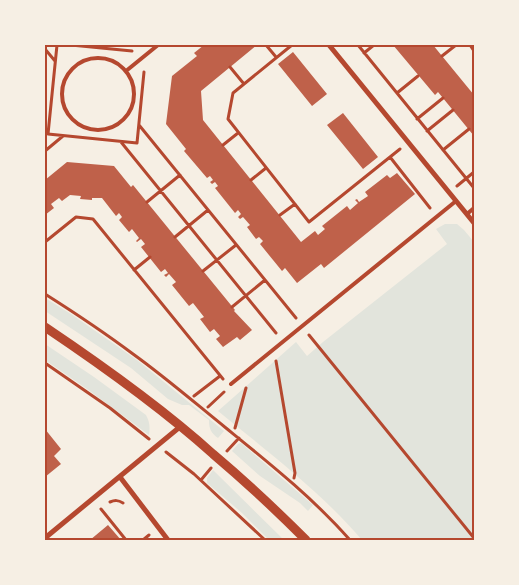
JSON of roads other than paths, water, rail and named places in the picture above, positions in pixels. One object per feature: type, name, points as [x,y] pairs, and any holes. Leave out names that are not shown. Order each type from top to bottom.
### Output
[{"type":"street","points":[[329,45],[474,223]]},
{"type":"street","points":[[45,327],[118,378],[181,426],[266,501],[306,540]]},
{"type":"street","points":[[45,538],[181,426]]},
{"type":"street","points":[[120,477],[168,540]]},
{"type":"lane","points":[[126,71],[158,45]]},
{"type":"lane","points":[[88,58],[106,58],[114,61],[126,71],[132,82],[134,99],[131,108],[120,122],[103,130],[94,130],[77,124],[70,118],[62,102],[61,92],[66,75],[79,62],[88,58]]},
{"type":"lane","points":[[230,385],[456,200]]},
{"type":"lane","points":[[467,214],[474,208]]}]
